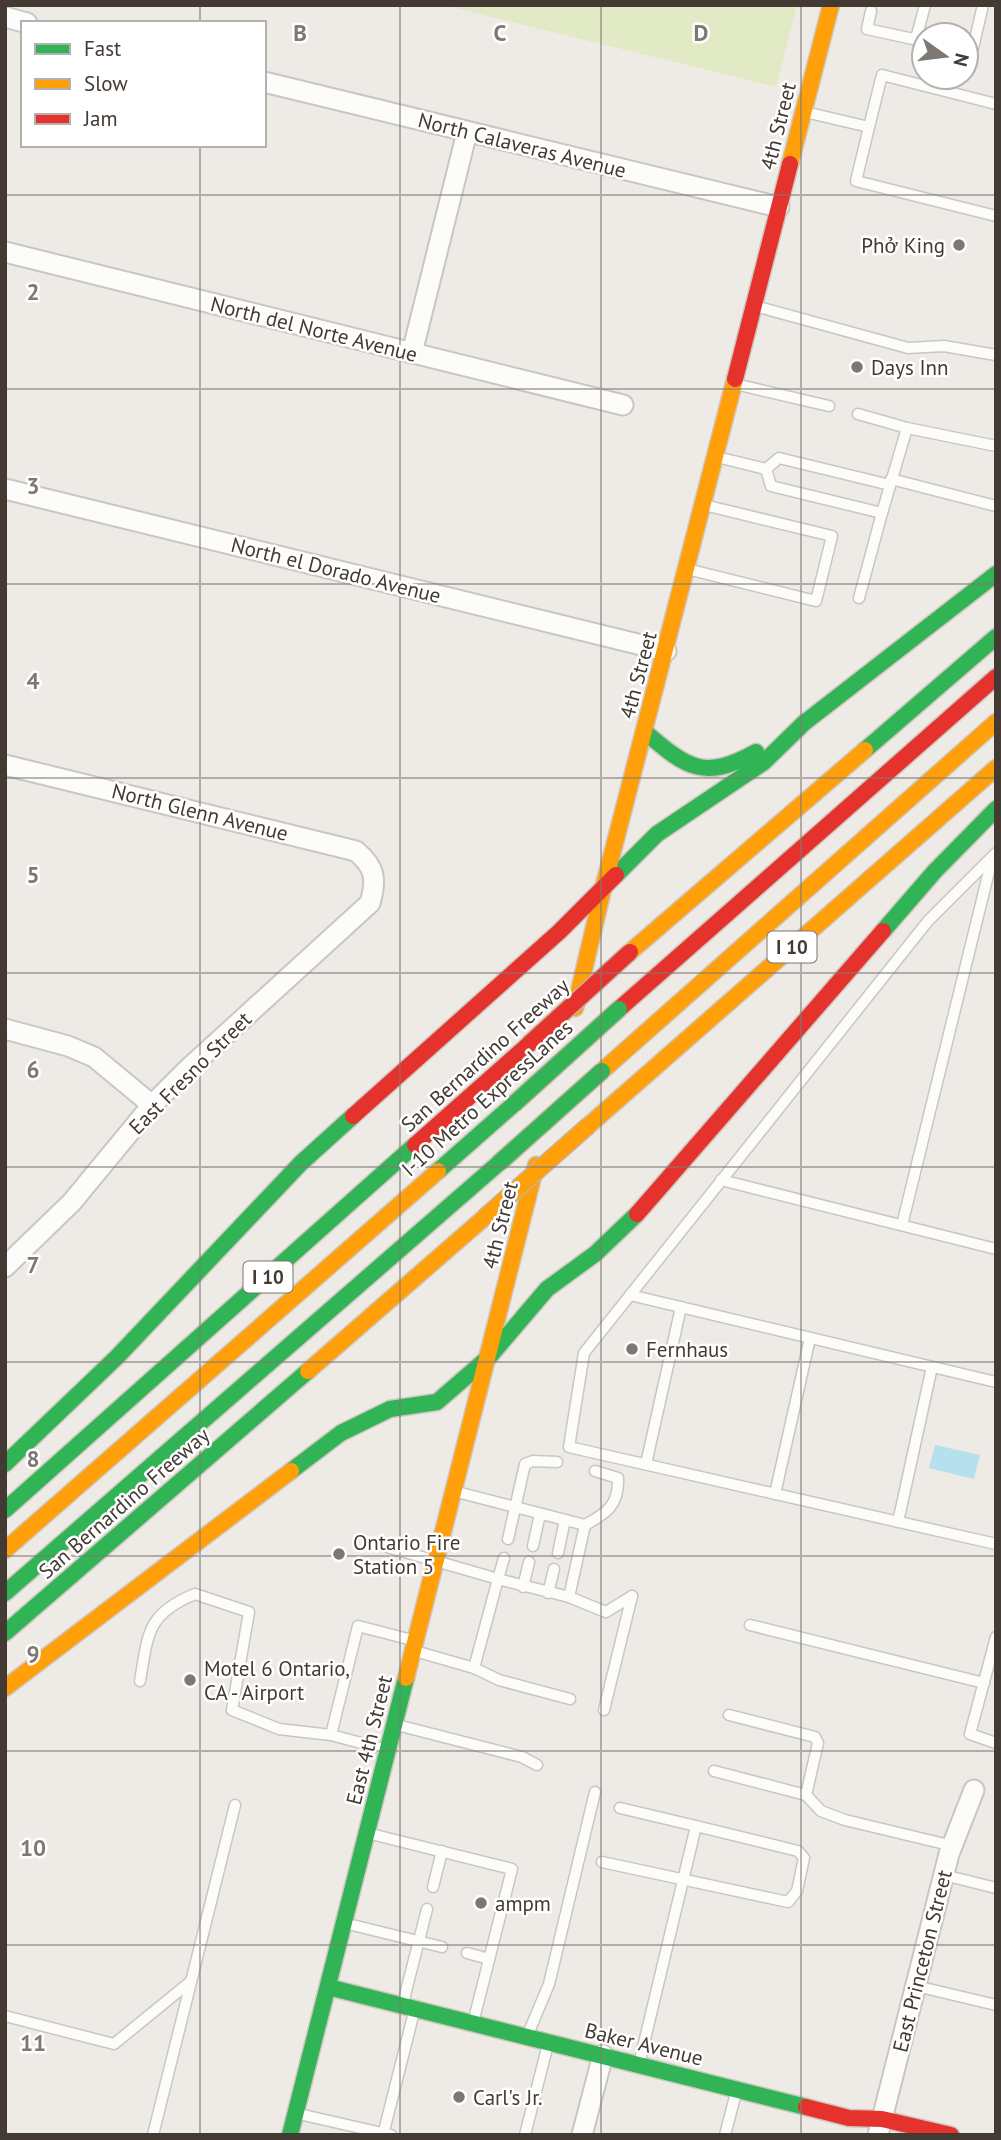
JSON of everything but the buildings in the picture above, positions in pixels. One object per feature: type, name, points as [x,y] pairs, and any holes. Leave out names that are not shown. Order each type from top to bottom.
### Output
[{"type":"main road","name":"4th Street","points":[[490,1356],[604,885],[717,456],[831,5]]},
{"type":"main road","points":[[5,1464],[117,1357],[301,1163],[559,932],[657,834],[764,762],[804,723],[996,574]]},
{"type":"main road","name":"San Bernardino Freeway","points":[[5,1510],[631,952],[996,637]]},
{"type":"main road","name":"I-10 Metro ExpressLanes","points":[[5,1550],[996,677]]},
{"type":"main road","points":[[5,1593],[499,1163],[996,722]]},
{"type":"main road","points":[[645,732],[681,764],[719,770],[741,761],[804,723]]},
{"type":"main road","name":"San Bernardino Freeway","points":[[5,1633],[485,1217],[996,768]]},
{"type":"main road","points":[[5,1688],[341,1433],[390,1409],[437,1402],[490,1356],[548,1289],[595,1254],[641,1210],[935,871],[996,809]]},
{"type":"main road","name":"East 4th Street","points":[[290,2135],[490,1356]]},
{"type":"main road","name":"Baker Avenue","points":[[328,1987],[880,2127],[951,2135]]},
{"type":"street","name":"North Calaveras Avenue","points":[[266,82],[779,207]]},
{"type":"street","points":[[412,353],[467,132]]},
{"type":"street","name":"North del Norte Avenue","points":[[5,253],[623,405]]},
{"type":"street","name":"North el Dorado Avenue","points":[[5,489],[666,651]]},
{"type":"street","name":"North Glenn Avenue","points":[[5,765],[356,851],[371,864],[375,883]]},
{"type":"street","name":"East Fresno Street","points":[[5,1267],[72,1202],[152,1105],[370,903],[375,883]]},
{"type":"street","points":[[5,1029],[68,1046],[94,1057],[152,1105]]},
{"type":"street","name":"East Princeton Street","points":[[880,2127],[944,1875],[974,1790]]},
{"type":"street","points":[[582,2135],[603,2055]]},
{"type":"lane","points":[[875,10],[867,29],[910,38]]},
{"type":"lane","points":[[908,20],[912,21]]},
{"type":"lane","points":[[996,104],[882,75],[856,181],[996,216]]},
{"type":"lane","points":[[804,111],[869,127]]},
{"type":"lane","points":[[755,306],[908,348],[944,346],[996,355]]},
{"type":"lane","points":[[735,384],[829,406]]},
{"type":"lane","points":[[858,414],[907,428],[996,446]]},
{"type":"lane","points":[[859,598],[907,428]]},
{"type":"lane","points":[[717,456],[766,469]]},
{"type":"lane","points":[[766,469],[779,458],[996,506]]},
{"type":"lane","points":[[766,469],[771,486],[882,513]]},
{"type":"lane","points":[[687,569],[816,601],[832,536],[704,505]]},
{"type":"lane","points":[[994,855],[928,921],[584,1353],[569,1447],[996,1544]]},
{"type":"lane","points":[[902,1225],[994,855]]},
{"type":"lane","points":[[721,1180],[996,1249]]},
{"type":"lane","points":[[630,1295],[996,1382]]},
{"type":"lane","points":[[646,1464],[681,1307]]},
{"type":"lane","points":[[775,1494],[810,1338]]},
{"type":"lane","points":[[898,1522],[932,1367]]},
{"type":"lane","points":[[508,1539],[525,1464],[533,1461],[557,1462]]},
{"type":"lane","points":[[455,1492],[585,1525],[610,1512],[618,1494],[618,1478],[594,1471]]},
{"type":"lane","points":[[533,1546],[540,1514]]},
{"type":"lane","points":[[558,1553],[565,1520]]},
{"type":"lane","points":[[569,1597],[585,1525]]},
{"type":"lane","points":[[377,1544],[523,1587],[569,1597],[606,1612],[632,1596],[604,1710]]},
{"type":"lane","points":[[474,1668],[504,1558]]},
{"type":"lane","points":[[523,1587],[529,1562]]},
{"type":"lane","points":[[548,1593],[554,1569]]},
{"type":"lane","points":[[139,1682],[150,1626],[174,1602],[195,1594],[250,1612],[232,1710],[279,1729],[331,1735],[389,1750]]},
{"type":"lane","points":[[750,1625],[984,1683]]},
{"type":"lane","points":[[331,1735],[358,1626],[499,1679],[570,1699]]},
{"type":"lane","points":[[996,1637],[970,1734],[996,1743]]},
{"type":"lane","points":[[729,1714],[815,1737],[818,1743],[806,1796]]},
{"type":"lane","points":[[395,1724],[522,1757],[537,1765]]},
{"type":"lane","points":[[714,1771],[806,1796],[821,1811],[845,1820],[953,1846]]},
{"type":"lane","points":[[527,2036],[549,1984],[594,1792]]},
{"type":"lane","points":[[153,2135],[235,1805]]},
{"type":"lane","points":[[603,1862],[788,1902],[797,1891],[804,1858],[797,1852],[620,1808]]},
{"type":"lane","points":[[639,2064],[696,1826]]},
{"type":"lane","points":[[367,1833],[512,1869],[473,2023]]},
{"type":"lane","points":[[433,1887],[442,1851]]},
{"type":"lane","points":[[944,1875],[996,1888]]},
{"type":"lane","points":[[295,2113],[386,2134],[419,1941],[427,1909]]},
{"type":"lane","points":[[344,1923],[442,1947]]},
{"type":"lane","points":[[467,1953],[489,1959]]},
{"type":"lane","points":[[5,2016],[114,2044],[191,1982]]},
{"type":"lane","points":[[916,1986],[996,2005]]},
{"type":"lane","points":[[525,2135],[549,2041]]},
{"type":"lane","points":[[725,2135],[737,2089]]},
{"type":"green space","points":[[443,5],[797,5],[776,87]]},
{"type":"water","points":[[935,1445],[980,1455],[974,1479],[929,1468]]},
{"type":"traffic: fast","points":[[616,875],[657,834],[764,762],[804,723],[996,574]]},
{"type":"traffic: fast","points":[[865,750],[996,637]]},
{"type":"traffic: fast","points":[[645,732],[685,762],[697,766],[723,766],[756,752]]},
{"type":"traffic: fast","points":[[883,931],[935,871],[996,809]]},
{"type":"traffic: fast","points":[[514,1104],[619,1009]]},
{"type":"traffic: fast","points":[[499,1163],[602,1071]]},
{"type":"traffic: fast","points":[[438,1171],[514,1104]]},
{"type":"traffic: fast","points":[[5,1464],[117,1357],[301,1163],[353,1116]]},
{"type":"traffic: fast","points":[[5,1510],[415,1145]]},
{"type":"traffic: fast","points":[[5,1593],[499,1163]]},
{"type":"traffic: fast","points":[[291,1471],[341,1433],[390,1409],[437,1402],[490,1356],[547,1289],[595,1254],[637,1214]]},
{"type":"traffic: fast","points":[[5,1633],[308,1371]]},
{"type":"traffic: fast","points":[[290,2135],[406,1678]]},
{"type":"traffic: fast","points":[[328,1987],[806,2107]]},
{"type":"traffic: slow","points":[[790,164],[831,5]]},
{"type":"traffic: slow","points":[[604,885],[735,379]]},
{"type":"traffic: slow","points":[[602,1071],[996,722]]},
{"type":"traffic: slow","points":[[630,952],[865,750]]},
{"type":"traffic: slow","points":[[588,1126],[996,768]]},
{"type":"traffic: slow","points":[[575,1008],[604,885]]},
{"type":"traffic: slow","points":[[485,1217],[588,1126]]},
{"type":"traffic: slow","points":[[406,1678],[536,1165]]},
{"type":"traffic: slow","points":[[5,1550],[438,1171]]},
{"type":"traffic: slow","points":[[308,1371],[485,1217]]},
{"type":"traffic: slow","points":[[5,1688],[291,1471]]},
{"type":"traffic: jam","points":[[735,379],[790,164]]},
{"type":"traffic: jam","points":[[619,1009],[996,677]]},
{"type":"traffic: jam","points":[[353,1116],[559,932],[616,875]]},
{"type":"traffic: jam","points":[[637,1214],[883,931]]},
{"type":"traffic: jam","points":[[529,1044],[630,952]]},
{"type":"traffic: jam","points":[[415,1145],[529,1044]]},
{"type":"traffic: jam","points":[[806,2107],[849,2118],[882,2119],[951,2135]]},
{"type":"place","name":"Phở King","points":[[959,245]]},
{"type":"place","name":"Days Inn","points":[[857,367]]},
{"type":"place","name":"Fernhaus","points":[[632,1349]]},
{"type":"place","name":"Ontario Fire Station 5","points":[[339,1554]]},
{"type":"place","name":"Motel 6 Ontario, CA - Airport","points":[[190,1680]]},
{"type":"place","name":"ampm","points":[[481,1903]]},
{"type":"place","name":"Carl's Jr.","points":[[459,2097]]}]
